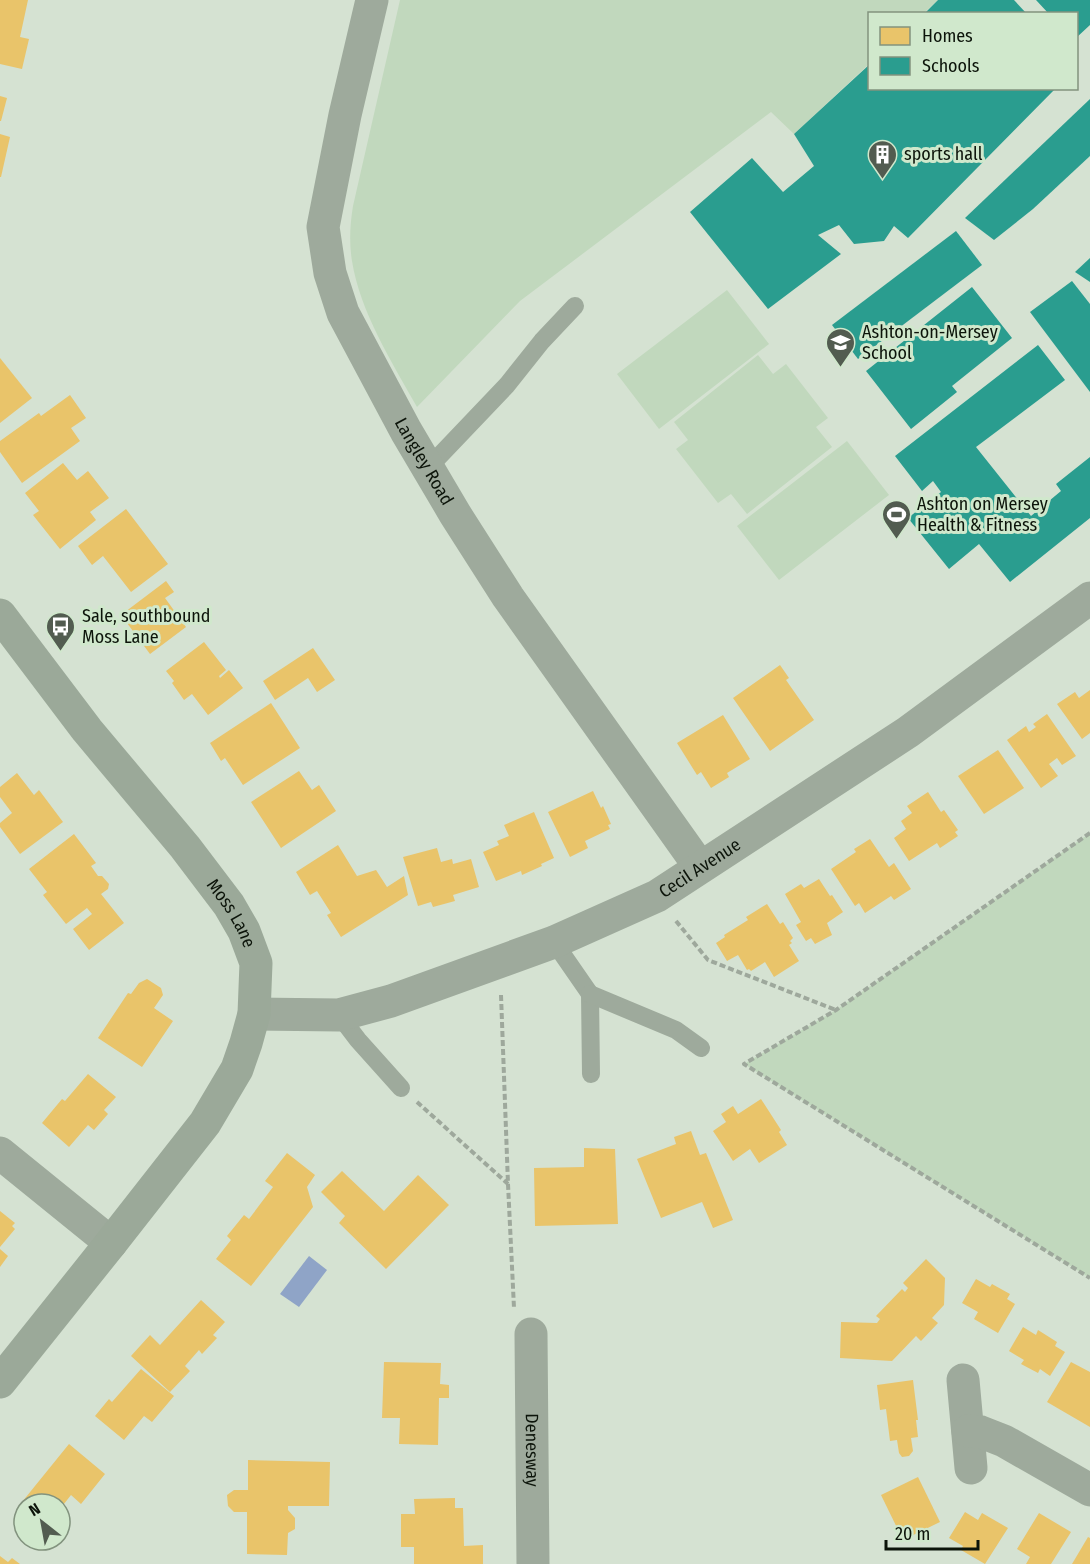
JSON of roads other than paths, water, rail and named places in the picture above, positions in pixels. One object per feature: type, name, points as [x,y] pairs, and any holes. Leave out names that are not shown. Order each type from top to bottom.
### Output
[{"type":"street","name":"Langley Road","points":[[372,0],[322,227],[330,273],[343,313],[427,468],[508,597],[700,867]]},
{"type":"street","name":"Cecil Avenue","points":[[254,1014],[339,1015],[392,1001],[554,942],[657,896],[908,732],[1090,598]]},
{"type":"street","name":"Moss Lane","points":[[0,615],[87,730],[185,847],[229,905],[244,931],[256,963],[254,1014],[246,1043],[237,1069],[205,1123],[0,1382]]},
{"type":"street","points":[[0,1153],[111,1243]]},
{"type":"street","name":"Denesway","points":[[531,1334],[533,1564]]},
{"type":"street","points":[[963,1380],[971,1468]]},
{"type":"street","points":[[968,1431],[981,1432],[1004,1441],[1090,1490]]},
{"type":"lane","points":[[427,468],[507,385],[575,306]]},
{"type":"lane","points":[[554,942],[590,994],[676,1030],[701,1048]]},
{"type":"lane","points":[[590,994],[591,1074]]},
{"type":"lane","points":[[339,1015],[401,1088]]},
{"type":"water","points":[[309,1256],[327,1270],[299,1307],[280,1294]]},
{"type":"place","name":"sports hall","points":[[883,180]]},
{"type":"place","name":"Ashton-on-Mersey School","points":[[841,368]]},
{"type":"place","name":"Ashton on Mersey Health & Fitness","points":[[896,540]]},
{"type":"place","name":"Sale, southbound Moss Lane","points":[[61,652]]}]
